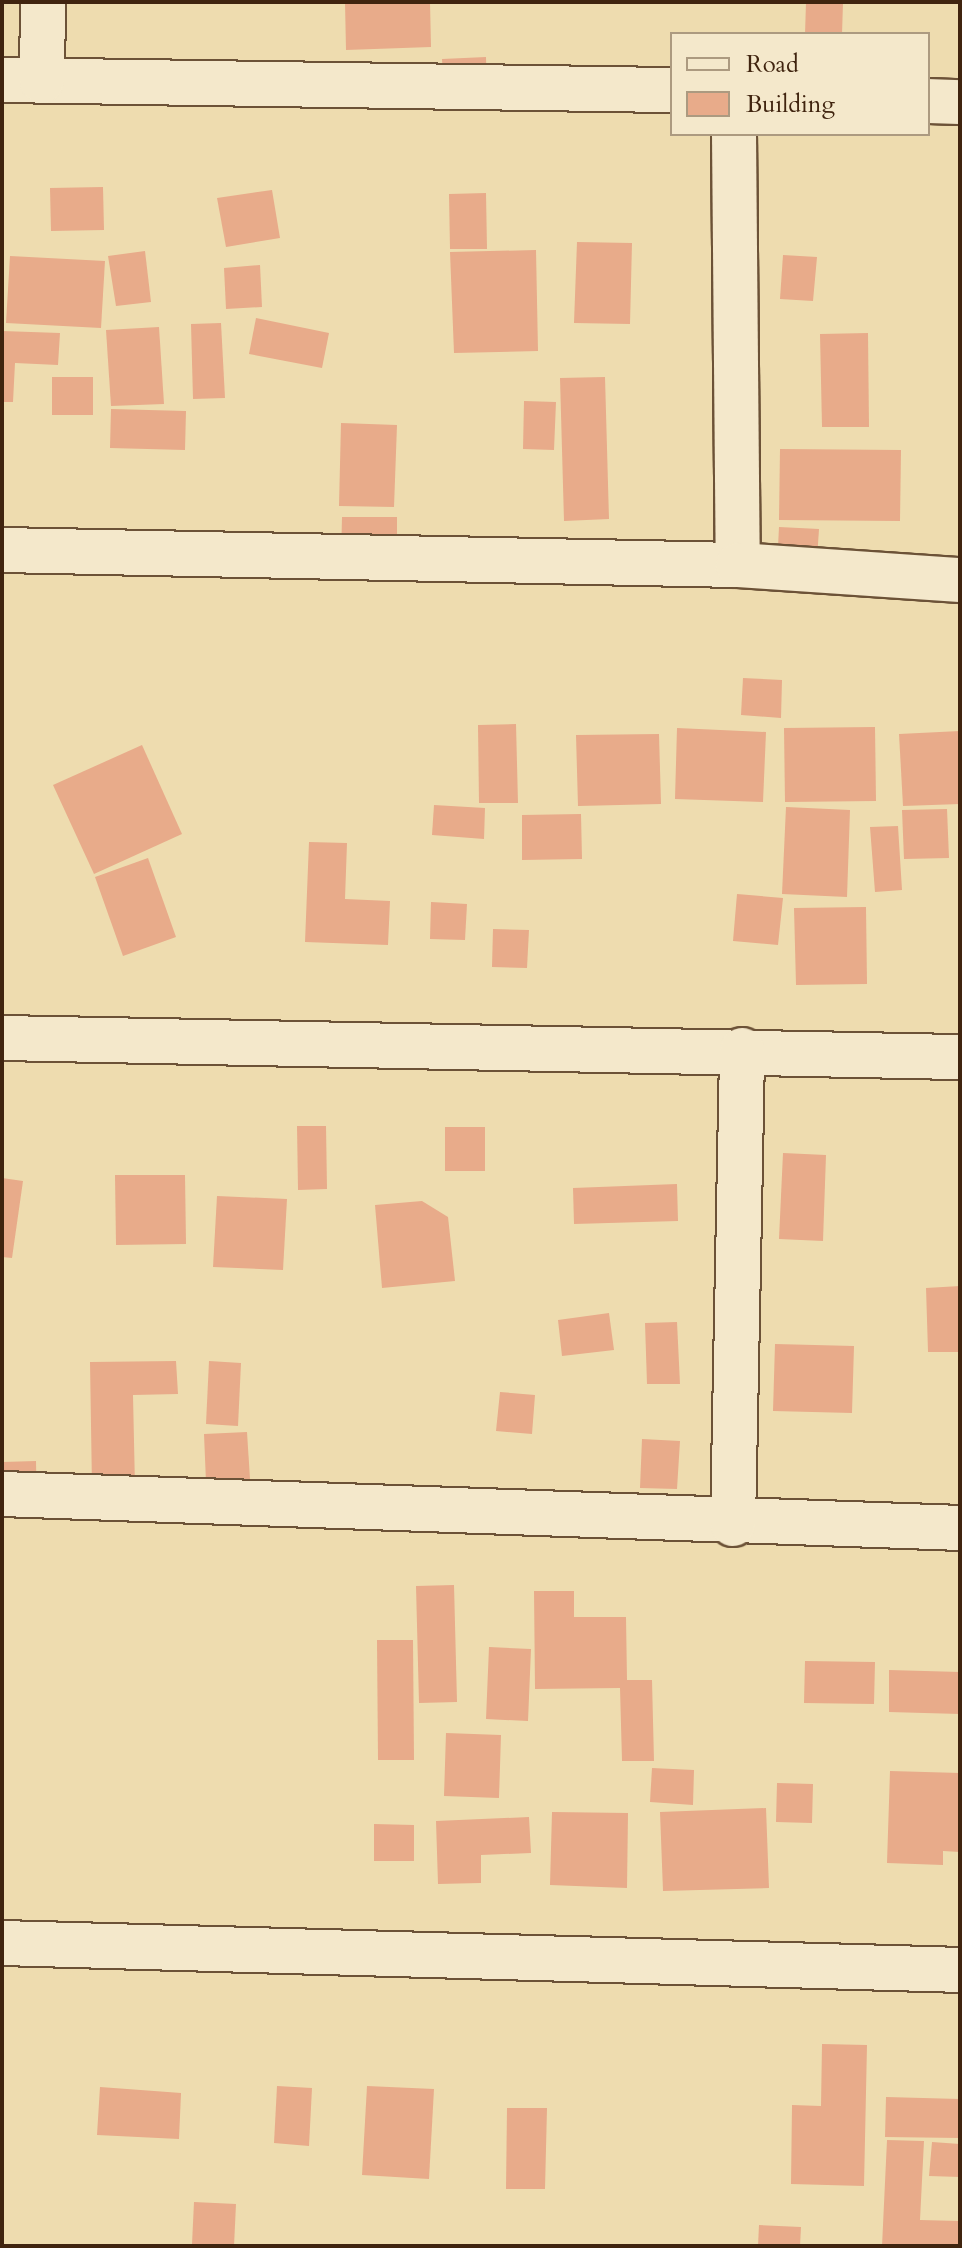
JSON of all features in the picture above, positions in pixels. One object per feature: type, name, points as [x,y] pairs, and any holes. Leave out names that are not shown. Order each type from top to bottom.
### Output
[{"type":"street","points":[[43,2],[22,81],[670,90]]},
{"type":"street","points":[[930,101],[960,102]]},
{"type":"street","points":[[734,136],[738,565]]},
{"type":"street","points":[[2,550],[738,565],[960,580]]},
{"type":"street","points":[[2,1038],[742,1050],[960,1057]]},
{"type":"street","points":[[733,1524],[742,1050]]},
{"type":"street","points":[[2,1494],[733,1524],[960,1528]]},
{"type":"street","points":[[2,1943],[960,1970]]},
{"type":"building","points":[[345,2],[430,2],[431,47],[346,50]]},
{"type":"building","points":[[806,2],[843,2],[842,32],[805,32]]},
{"type":"building","points":[[486,57],[487,94],[444,95],[442,59]]},
{"type":"building","points":[[103,187],[104,230],[51,231],[50,188]]},
{"type":"building","points":[[272,190],[280,238],[226,247],[217,198]]},
{"type":"building","points":[[486,193],[487,249],[450,249],[449,194]]},
{"type":"building","points":[[577,242],[632,243],[630,324],[574,323]]},
{"type":"building","points":[[536,250],[538,351],[454,353],[450,252]]},
{"type":"building","points":[[145,251],[151,302],[116,306],[108,256]]},
{"type":"building","points":[[783,255],[817,257],[813,301],[780,299]]},
{"type":"building","points":[[10,256],[105,261],[101,328],[6,323]]},
{"type":"building","points":[[260,265],[262,307],[226,309],[224,268]]},
{"type":"building","points":[[256,318],[329,333],[322,368],[249,354]]},
{"type":"building","points":[[221,323],[225,398],[193,399],[191,324]]},
{"type":"building","points":[[159,327],[164,404],[111,406],[106,330]]},
{"type":"building","points":[[2,331],[60,333],[58,365],[15,363],[13,402],[2,402]]},
{"type":"building","points":[[868,333],[869,427],[822,427],[820,334]]},
{"type":"building","points":[[52,377],[93,377],[93,415],[52,415]]},
{"type":"building","points":[[605,377],[609,519],[564,521],[560,378]]},
{"type":"building","points":[[524,401],[556,402],[554,450],[523,449]]},
{"type":"building","points":[[111,409],[186,411],[185,450],[110,448]]},
{"type":"building","points":[[341,423],[397,425],[394,507],[339,506]]},
{"type":"building","points":[[780,449],[901,450],[900,521],[779,520]]},
{"type":"building","points":[[342,517],[397,517],[397,559],[341,558]]},
{"type":"building","points":[[779,527],[819,529],[815,589],[776,587]]},
{"type":"building","points":[[743,678],[782,680],[781,718],[741,715]]},
{"type":"building","points":[[516,724],[518,803],[479,803],[478,725]]},
{"type":"building","points":[[875,727],[876,801],[785,802],[784,728]]},
{"type":"building","points":[[677,728],[766,732],[763,802],[675,799]]},
{"type":"building","points":[[960,731],[960,804],[903,806],[899,734]]},
{"type":"building","points":[[659,734],[661,804],[578,806],[576,735]]},
{"type":"building","points":[[142,745],[182,834],[94,874],[53,785]]},
{"type":"building","points":[[434,805],[485,808],[484,839],[432,835]]},
{"type":"building","points":[[786,807],[850,810],[847,897],[782,894]]},
{"type":"building","points":[[947,809],[949,858],[904,859],[902,810]]},
{"type":"building","points":[[581,814],[582,859],[522,860],[522,815]]},
{"type":"building","points":[[898,826],[902,890],[875,892],[870,827]]},
{"type":"building","points":[[309,842],[347,843],[345,899],[390,901],[388,945],[305,942]]},
{"type":"building","points":[[148,858],[176,937],[123,956],[95,877]]},
{"type":"building","points":[[737,894],[783,898],[778,945],[733,941]]},
{"type":"building","points":[[431,902],[467,904],[465,940],[430,939]]},
{"type":"building","points":[[866,907],[867,984],[796,985],[794,908]]},
{"type":"building","points":[[493,929],[529,930],[527,968],[492,967]]},
{"type":"building","points":[[297,1126],[326,1126],[327,1189],[298,1190]]},
{"type":"building","points":[[445,1127],[485,1127],[485,1171],[445,1171]]},
{"type":"building","points":[[783,1153],[826,1155],[823,1241],[779,1239]]},
{"type":"building","points":[[115,1175],[185,1175],[186,1244],[116,1245]]},
{"type":"building","points":[[2,1178],[23,1181],[12,1258],[2,1257]]},
{"type":"building","points":[[677,1184],[678,1221],[574,1224],[573,1188]]},
{"type":"building","points":[[217,1196],[287,1199],[283,1270],[213,1267]]},
{"type":"building","points":[[422,1201],[448,1217],[455,1281],[382,1288],[375,1205]]},
{"type":"building","points":[[960,1286],[960,1352],[928,1352],[926,1288]]},
{"type":"building","points":[[609,1313],[614,1350],[562,1356],[558,1320]]},
{"type":"building","points":[[677,1322],[680,1384],[647,1384],[645,1323]]},
{"type":"building","points":[[775,1344],[854,1346],[852,1413],[773,1411]]},
{"type":"building","points":[[176,1361],[178,1394],[133,1395],[135,1487],[92,1488],[90,1362]]},
{"type":"building","points":[[209,1361],[241,1363],[238,1426],[206,1424]]},
{"type":"building","points":[[500,1392],[535,1395],[532,1434],[496,1431]]},
{"type":"building","points":[[247,1432],[250,1479],[206,1482],[204,1434]]},
{"type":"building","points":[[642,1439],[680,1441],[677,1489],[640,1488]]},
{"type":"building","points":[[36,1461],[37,1517],[2,1518],[2,1462]]},
{"type":"building","points":[[454,1585],[457,1702],[419,1703],[416,1586]]},
{"type":"building","points":[[534,1591],[574,1591],[574,1617],[626,1617],[627,1680],[652,1680],[654,1761],[622,1761],[620,1688],[535,1689]]},
{"type":"building","points":[[377,1640],[413,1640],[414,1760],[378,1760]]},
{"type":"building","points":[[489,1647],[531,1649],[528,1721],[486,1719]]},
{"type":"building","points":[[805,1661],[875,1662],[874,1704],[804,1703]]},
{"type":"building","points":[[889,1670],[960,1672],[960,1714],[889,1712]]},
{"type":"building","points":[[446,1733],[501,1735],[499,1798],[444,1796]]},
{"type":"building","points":[[652,1768],[694,1770],[693,1805],[650,1802]]},
{"type":"building","points":[[890,1771],[960,1773],[960,1852],[943,1851],[943,1865],[887,1863]]},
{"type":"building","points":[[777,1783],[813,1784],[812,1823],[776,1822]]},
{"type":"building","points":[[766,1808],[769,1888],[663,1891],[660,1812]]},
{"type":"building","points":[[552,1812],[628,1813],[627,1888],[550,1885]]},
{"type":"building","points":[[529,1817],[531,1853],[481,1855],[481,1883],[438,1884],[436,1821]]},
{"type":"building","points":[[374,1824],[414,1825],[414,1861],[374,1861]]},
{"type":"building","points":[[822,2044],[867,2045],[864,2186],[791,2184],[792,2105],[821,2106]]},
{"type":"building","points":[[277,2086],[312,2088],[309,2146],[274,2143]]},
{"type":"building","points":[[367,2086],[434,2089],[429,2179],[362,2175]]},
{"type":"building","points":[[100,2087],[181,2093],[179,2139],[97,2135]]},
{"type":"building","points":[[886,2097],[960,2099],[960,2138],[885,2137]]},
{"type":"building","points":[[507,2108],[547,2108],[545,2189],[506,2189]]},
{"type":"building","points":[[887,2140],[924,2141],[920,2220],[960,2221],[960,2246],[882,2246]]},
{"type":"building","points":[[932,2142],[960,2144],[960,2177],[929,2176]]},
{"type":"building","points":[[194,2202],[236,2204],[234,2246],[192,2244]]},
{"type":"building","points":[[759,2225],[801,2227],[800,2246],[758,2246]]}]
